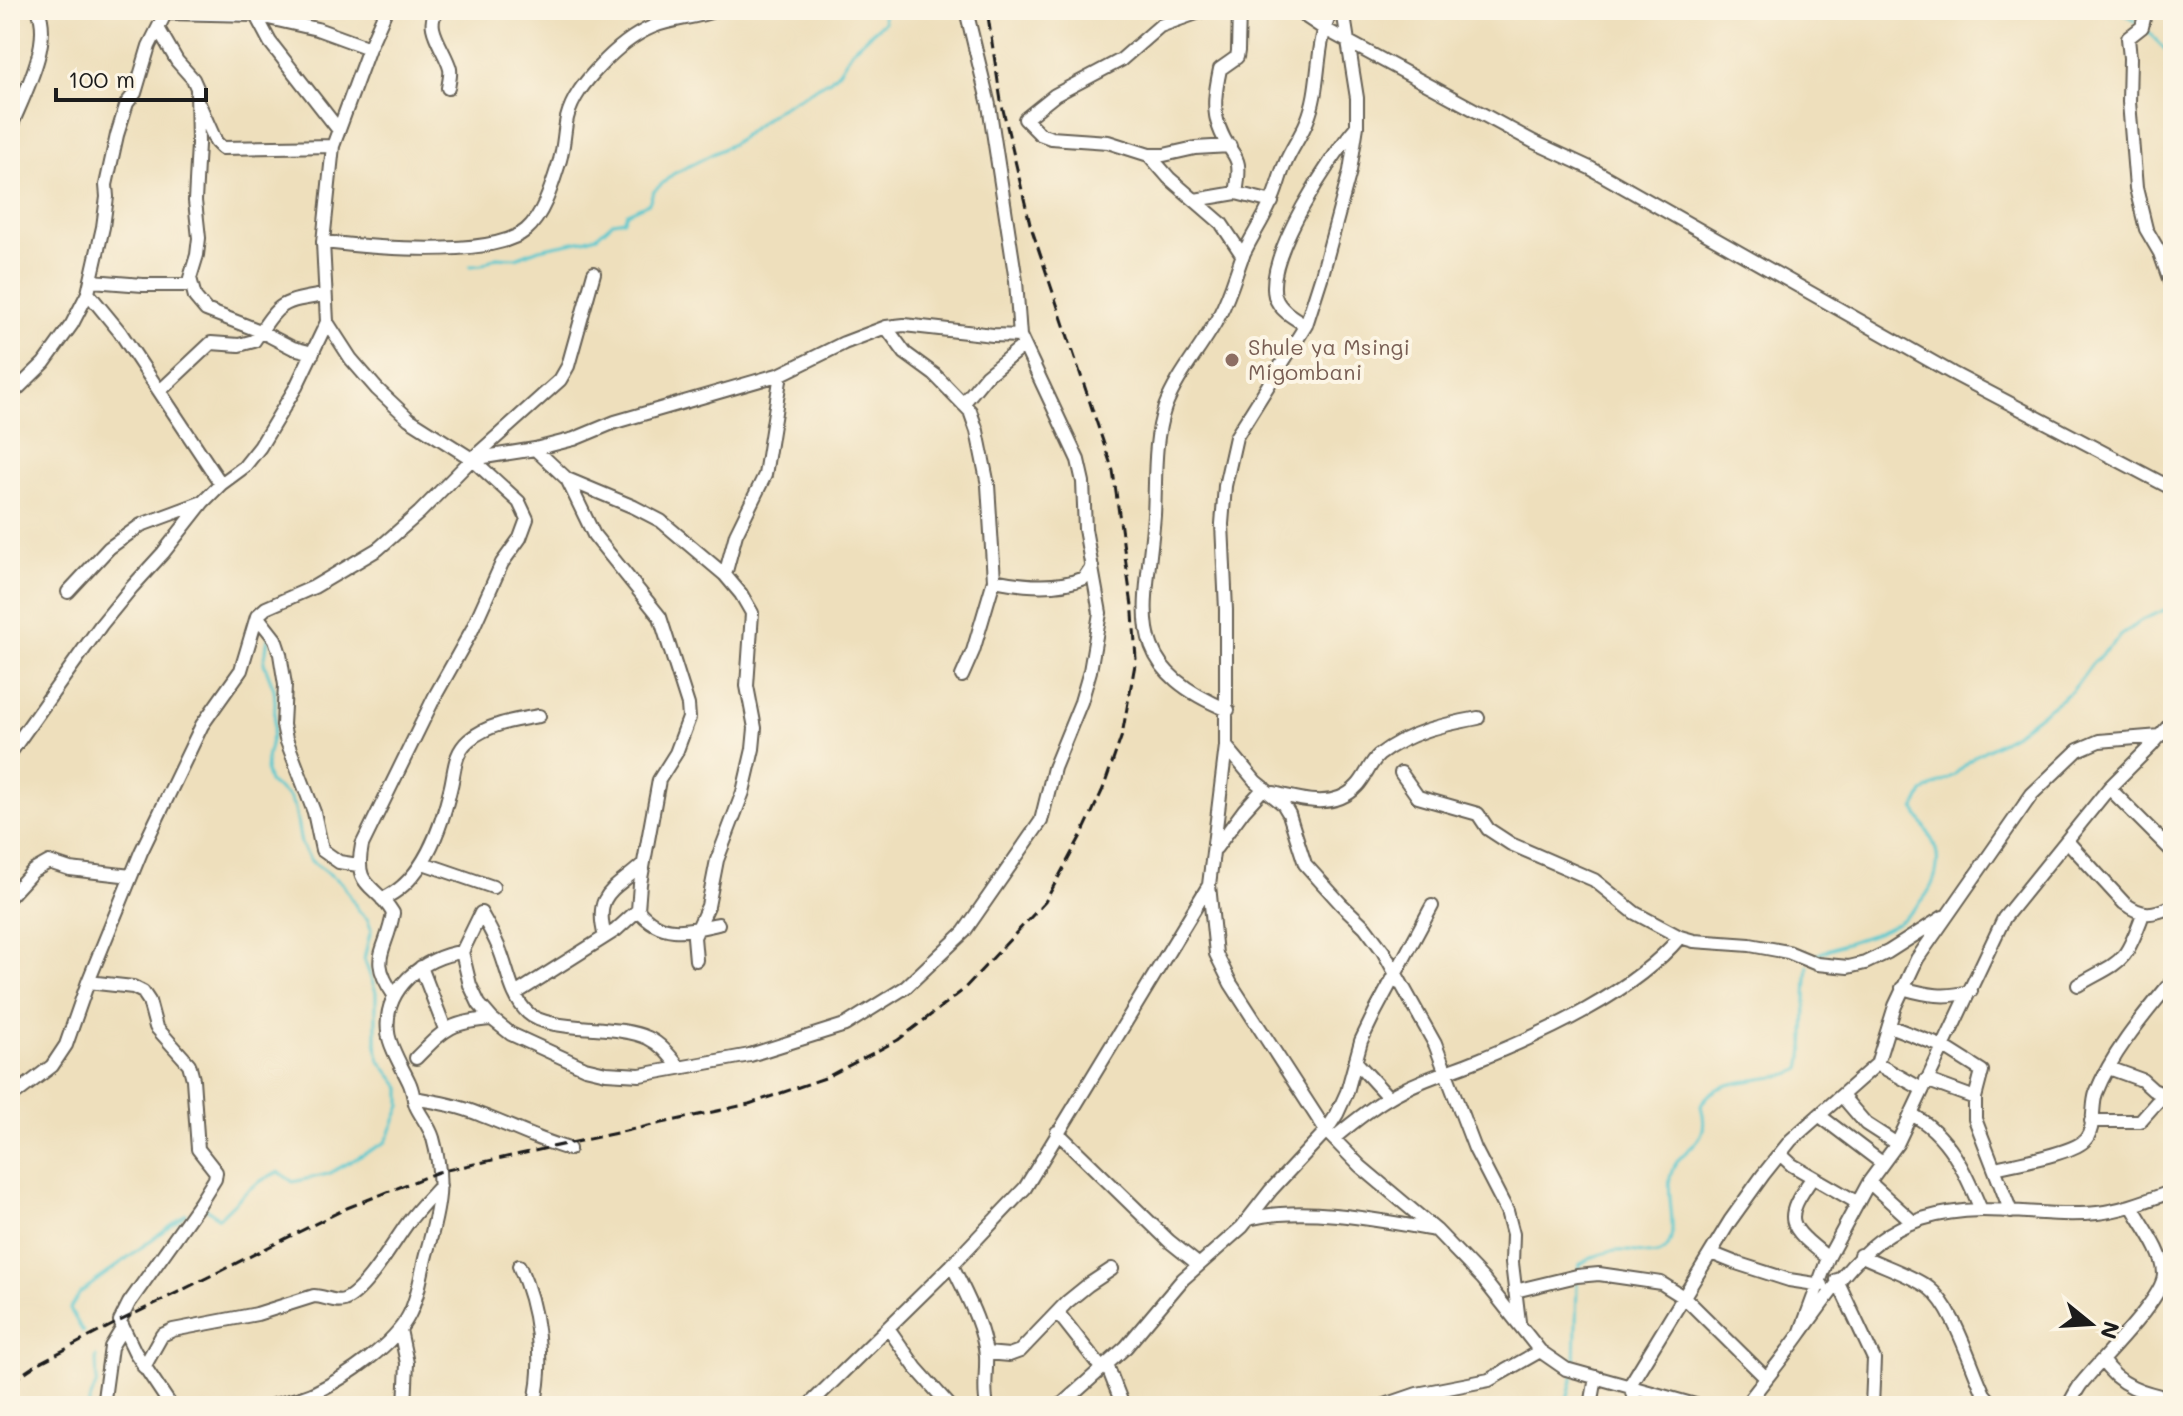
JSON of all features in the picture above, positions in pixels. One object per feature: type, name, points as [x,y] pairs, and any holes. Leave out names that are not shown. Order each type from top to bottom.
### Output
[{"type":"street","points":[[10,129],[33,74],[43,23],[38,10]]},
{"type":"street","points":[[10,753],[101,625],[203,502],[244,467],[260,447],[313,353],[327,322],[323,242],[333,146],[386,10]]},
{"type":"street","points":[[439,10],[431,22],[450,70],[448,88]]},
{"type":"street","points":[[323,242],[455,248],[494,243],[526,230],[538,215],[549,190],[560,158],[571,106],[579,90],[600,65],[652,27],[716,10]]},
{"type":"street","points":[[679,1067],[661,1046],[649,1038],[608,1028],[542,1021],[525,1010],[515,994],[499,947],[481,913],[462,952],[470,985],[479,1004],[511,1034],[567,1061],[606,1073],[640,1075],[750,1055],[845,1025],[906,987],[964,932],[1044,814],[1054,768],[1081,702],[1096,645],[1100,613],[1083,512],[1083,482],[1078,460],[1022,340],[989,105],[966,10]]},
{"type":"street","points":[[1205,10],[1160,26],[1121,60],[1055,95],[1025,119],[1040,134],[1051,138],[1108,142],[1149,155],[1230,146]]},
{"type":"street","points":[[1236,193],[1240,171],[1238,160],[1219,128],[1215,99],[1220,69],[1237,57],[1239,10]]},
{"type":"street","points":[[1296,10],[1323,28],[1534,142],[1590,168],[1952,373],[2173,489]]},
{"type":"street","points":[[1228,710],[1196,697],[1163,668],[1151,648],[1145,628],[1156,457],[1165,408],[1176,383],[1219,316],[1243,256],[1272,202],[1285,164],[1308,120],[1323,28],[1332,10]]},
{"type":"street","points":[[1343,10],[1357,98],[1357,126],[1341,207],[1306,325],[1236,437],[1225,486],[1222,524],[1228,710],[1209,885],[1216,954],[1330,1134],[1360,1166],[1436,1230],[1483,1279],[1540,1351],[1566,1369],[1699,1406]]},
{"type":"street","points":[[2146,10],[2142,27],[2128,38],[2127,43],[2134,166],[2146,229],[2160,253],[2173,290]]},
{"type":"street","points":[[10,396],[44,363],[72,324],[90,287],[117,135],[127,103],[135,93],[149,46],[166,11],[254,12],[317,29],[369,48]]},
{"type":"street","points":[[254,12],[270,42],[338,129]]},
{"type":"street","points":[[158,28],[177,61],[193,79],[199,103],[221,148],[333,146]]},
{"type":"street","points":[[199,103],[195,201],[198,251],[190,273],[190,285],[200,306],[206,310],[293,348],[313,353]]},
{"type":"street","points":[[1306,325],[1278,304],[1274,293],[1275,277],[1299,211],[1342,143],[1357,126]]},
{"type":"street","points":[[1149,155],[1169,178],[1221,223],[1243,256]]},
{"type":"street","points":[[1195,200],[1236,193],[1272,202]]},
{"type":"street","points":[[10,1098],[52,1066],[66,1045],[131,876],[202,725],[241,670],[257,616],[266,608],[314,587],[378,549],[560,380],[568,366],[594,273]]},
{"type":"street","points":[[90,287],[190,285]]},
{"type":"street","points":[[90,287],[221,484]]},
{"type":"street","points":[[160,391],[211,343],[247,344],[254,341],[277,307],[298,299],[325,295]]},
{"type":"street","points":[[327,322],[351,359],[383,395],[409,419],[472,459],[525,511],[526,526],[502,563],[472,630],[435,696],[362,845],[358,865],[368,886],[393,913],[381,951],[380,972],[394,995]]},
{"type":"street","points":[[472,459],[574,439],[615,422],[781,374],[844,343],[886,327],[904,325],[1022,340]]},
{"type":"street","points":[[886,327],[905,353],[935,375],[974,419],[988,485],[994,580],[973,651],[962,676]]},
{"type":"street","points":[[963,404],[1022,340]]},
{"type":"street","points":[[725,575],[736,534],[765,475],[781,374]]},
{"type":"street","points":[[535,449],[567,479],[661,521],[725,575],[752,613],[747,686],[755,728],[754,739],[743,792],[723,838],[708,906],[697,928],[693,944],[696,960]]},
{"type":"street","points":[[515,994],[605,937],[638,910],[659,780],[676,753],[689,718],[675,658],[660,617],[594,535],[567,479]]},
{"type":"street","points":[[68,592],[109,548],[141,525],[203,502]]},
{"type":"street","points":[[994,580],[1033,585],[1076,581],[1084,578],[1092,566]]},
{"type":"street","points":[[257,616],[275,639],[280,654],[285,685],[283,725],[314,812],[322,850],[339,862],[358,865]]},
{"type":"street","points":[[382,899],[402,889],[423,863],[451,788],[454,763],[469,740],[512,720],[539,716]]},
{"type":"street","points":[[1267,790],[1311,802],[1344,795],[1356,788],[1376,758],[1410,736],[1433,726],[1478,718]]},
{"type":"street","points":[[1800,1334],[1828,1258],[1869,1182],[1897,1144],[2004,918],[2109,788],[2173,721]]},
{"type":"street","points":[[1636,1406],[1630,1385],[1730,1221],[1791,1140],[1877,1064],[1902,988],[1917,959],[2032,794],[2078,750],[2099,741],[2160,736]]},
{"type":"street","points":[[1226,746],[1256,782],[1275,795],[1289,814],[1305,864],[1365,927],[1396,973],[1435,1044],[1475,1149],[1507,1211],[1513,1234],[1520,1325]]},
{"type":"street","points":[[1401,773],[1418,797],[1478,814],[1488,829],[1511,844],[1594,880],[1635,913],[1680,937],[1764,947],[1788,952],[1817,964],[1848,967],[1888,952],[1949,913]]},
{"type":"street","points":[[2109,788],[2173,852]]},
{"type":"street","points":[[1214,852],[1233,823],[1267,790]]},
{"type":"street","points":[[2067,841],[2124,903],[2151,915],[2173,906]]},
{"type":"street","points":[[10,896],[44,862],[131,876]]},
{"type":"street","points":[[423,863],[493,887]]},
{"type":"street","points":[[605,937],[599,913],[604,898],[643,864]]},
{"type":"street","points":[[808,1406],[952,1265],[1025,1188],[1209,885]]},
{"type":"street","points":[[1330,1134],[1357,1063],[1361,1041],[1432,906]]},
{"type":"street","points":[[638,910],[656,926],[671,930],[718,924]]},
{"type":"street","points":[[2078,985],[2123,959],[2143,914]]},
{"type":"street","points":[[1060,1406],[1105,1367],[1147,1324],[1177,1286],[1224,1245],[1271,1190],[1330,1134],[1388,1097],[1508,1047],[1588,1007],[1665,955],[1680,937]]},
{"type":"street","points":[[270,1406],[315,1392],[387,1344],[409,1316],[439,1210],[440,1186],[432,1135],[387,1031],[389,1010],[394,995],[421,967],[437,957],[462,952]]},
{"type":"street","points":[[421,967],[445,1029]]},
{"type":"street","points":[[1995,1168],[2085,1140],[2093,1102],[2109,1068],[2173,980]]},
{"type":"street","points":[[88,982],[133,987],[143,992],[149,1001],[156,1027],[189,1064],[198,1149],[216,1172],[200,1203],[123,1313],[122,1329],[109,1354],[103,1406]]},
{"type":"street","points":[[1902,988],[1937,997],[1954,997],[1971,991]]},
{"type":"street","points":[[511,1034],[525,1010]]},
{"type":"street","points":[[416,1058],[445,1029],[460,1021],[492,1019]]},
{"type":"street","points":[[1889,1026],[1944,1047],[1982,1071],[1975,1098],[1975,1119],[2011,1212]]},
{"type":"street","points":[[1357,1063],[1388,1097]]},
{"type":"street","points":[[1877,1064],[1924,1084],[1975,1098]]},
{"type":"street","points":[[2109,1068],[2142,1080],[2153,1090],[2169,1093]]},
{"type":"street","points":[[2091,1121],[2140,1121],[2169,1093]]},
{"type":"street","points":[[1842,1096],[1866,1124],[1897,1144]]},
{"type":"street","points":[[414,1098],[480,1114],[537,1140],[569,1149]]},
{"type":"street","points":[[1911,1114],[1927,1123],[1944,1142],[1960,1164],[1981,1210]]},
{"type":"street","points":[[1820,1116],[1882,1163]]},
{"type":"street","points":[[1057,1132],[1148,1222],[1199,1265]]},
{"type":"street","points":[[1780,1154],[1792,1165],[1858,1203]]},
{"type":"street","points":[[1813,1177],[1798,1198],[1791,1218],[1793,1225],[1808,1242],[1828,1258]]},
{"type":"street","points":[[1869,1182],[1912,1221]]},
{"type":"street","points":[[144,1367],[162,1335],[173,1330],[257,1314],[314,1296],[346,1300],[372,1275],[407,1223],[440,1186]]},
{"type":"street","points":[[1745,1406],[1834,1284],[1860,1255],[1883,1237],[1912,1221],[1981,1210],[2064,1215],[2098,1213],[2132,1206],[2173,1191]]},
{"type":"street","points":[[2068,1406],[2080,1386],[2162,1284],[2169,1280],[2132,1206]]},
{"type":"street","points":[[1248,1219],[1284,1213],[1369,1219],[1436,1230]]},
{"type":"street","points":[[1711,1253],[1789,1280],[1834,1284]]},
{"type":"street","points":[[1860,1255],[1928,1287],[1940,1299],[1955,1322],[1984,1394],[1990,1401],[2010,1406]]},
{"type":"street","points":[[952,1265],[979,1324],[986,1353],[984,1393],[987,1406]]},
{"type":"street","points":[[519,1266],[531,1292],[537,1317],[539,1388],[534,1406]]},
{"type":"street","points":[[986,1353],[1009,1355],[1020,1351],[1088,1285],[1112,1269]]},
{"type":"street","points":[[1515,1291],[1577,1276],[1599,1274],[1661,1283],[1685,1298],[1766,1378]]},
{"type":"street","points":[[1834,1284],[1874,1359],[1872,1406]]},
{"type":"street","points":[[1058,1313],[1105,1367],[1123,1406]]},
{"type":"street","points":[[888,1328],[916,1368],[950,1406]]},
{"type":"street","points":[[122,1329],[171,1406]]},
{"type":"street","points":[[400,1330],[407,1363],[405,1406]]},
{"type":"street","points":[[1382,1406],[1417,1394],[1489,1380],[1540,1351]]},
{"type":"street","points":[[2102,1360],[2111,1374],[2134,1389],[2173,1399]]},
{"type":"street","points":[[1591,1406],[1596,1377]]},
{"type":"street","points":[[308,1406],[315,1392]]},
{"type":"waterway","points":[[470,266],[482,265],[496,257],[516,258],[539,249],[584,240],[597,236],[613,222],[624,220],[627,213],[649,203],[653,192],[673,174],[732,144],[778,109],[830,80],[854,48],[884,22],[882,10]]},
{"type":"waterway","points":[[2121,10],[2140,25]]},
{"type":"waterway","points":[[2146,30],[2173,57]]},
{"type":"waterway","points":[[1813,957],[1884,930],[1908,915],[1927,894],[1937,868],[1937,854],[1915,809],[1923,792],[1954,775],[1975,756],[2013,735],[2073,690],[2092,664],[2123,634],[2140,621],[2173,606]]},
{"type":"waterway","points":[[202,1205],[219,1218],[240,1197],[269,1176],[279,1172],[293,1182],[328,1174],[386,1142],[401,1106],[401,1088],[380,1061],[376,1044],[376,992],[364,959],[371,929],[368,920],[342,883],[311,861],[301,844],[295,809],[289,797],[269,782],[266,772],[275,702],[274,689],[264,663],[268,638]]},
{"type":"waterway","points":[[1578,1274],[1579,1265],[1602,1254],[1625,1251],[1656,1254],[1667,1247],[1672,1230],[1670,1178],[1680,1158],[1703,1131],[1701,1106],[1708,1096],[1731,1084],[1801,1069],[1808,966]]},
{"type":"waterway","points":[[83,1332],[70,1309],[80,1293],[186,1214]]},
{"type":"waterway","points":[[1575,1369],[1577,1281]]},
{"type":"waterway","points":[[88,1406],[97,1382],[96,1357]]},
{"type":"waterway","points":[[1565,1406],[1573,1377]]},
{"type":"railway","points":[[10,1382],[39,1363],[120,1321],[347,1208],[438,1172],[749,1104],[825,1078],[898,1040],[962,991],[1045,902],[1103,789],[1122,735],[1136,659],[1133,613],[1113,471],[1030,224],[1001,101],[987,10]]},
{"type":"place","name":"Shule ya Msingi Migombani","points":[[1232,360]]}]
